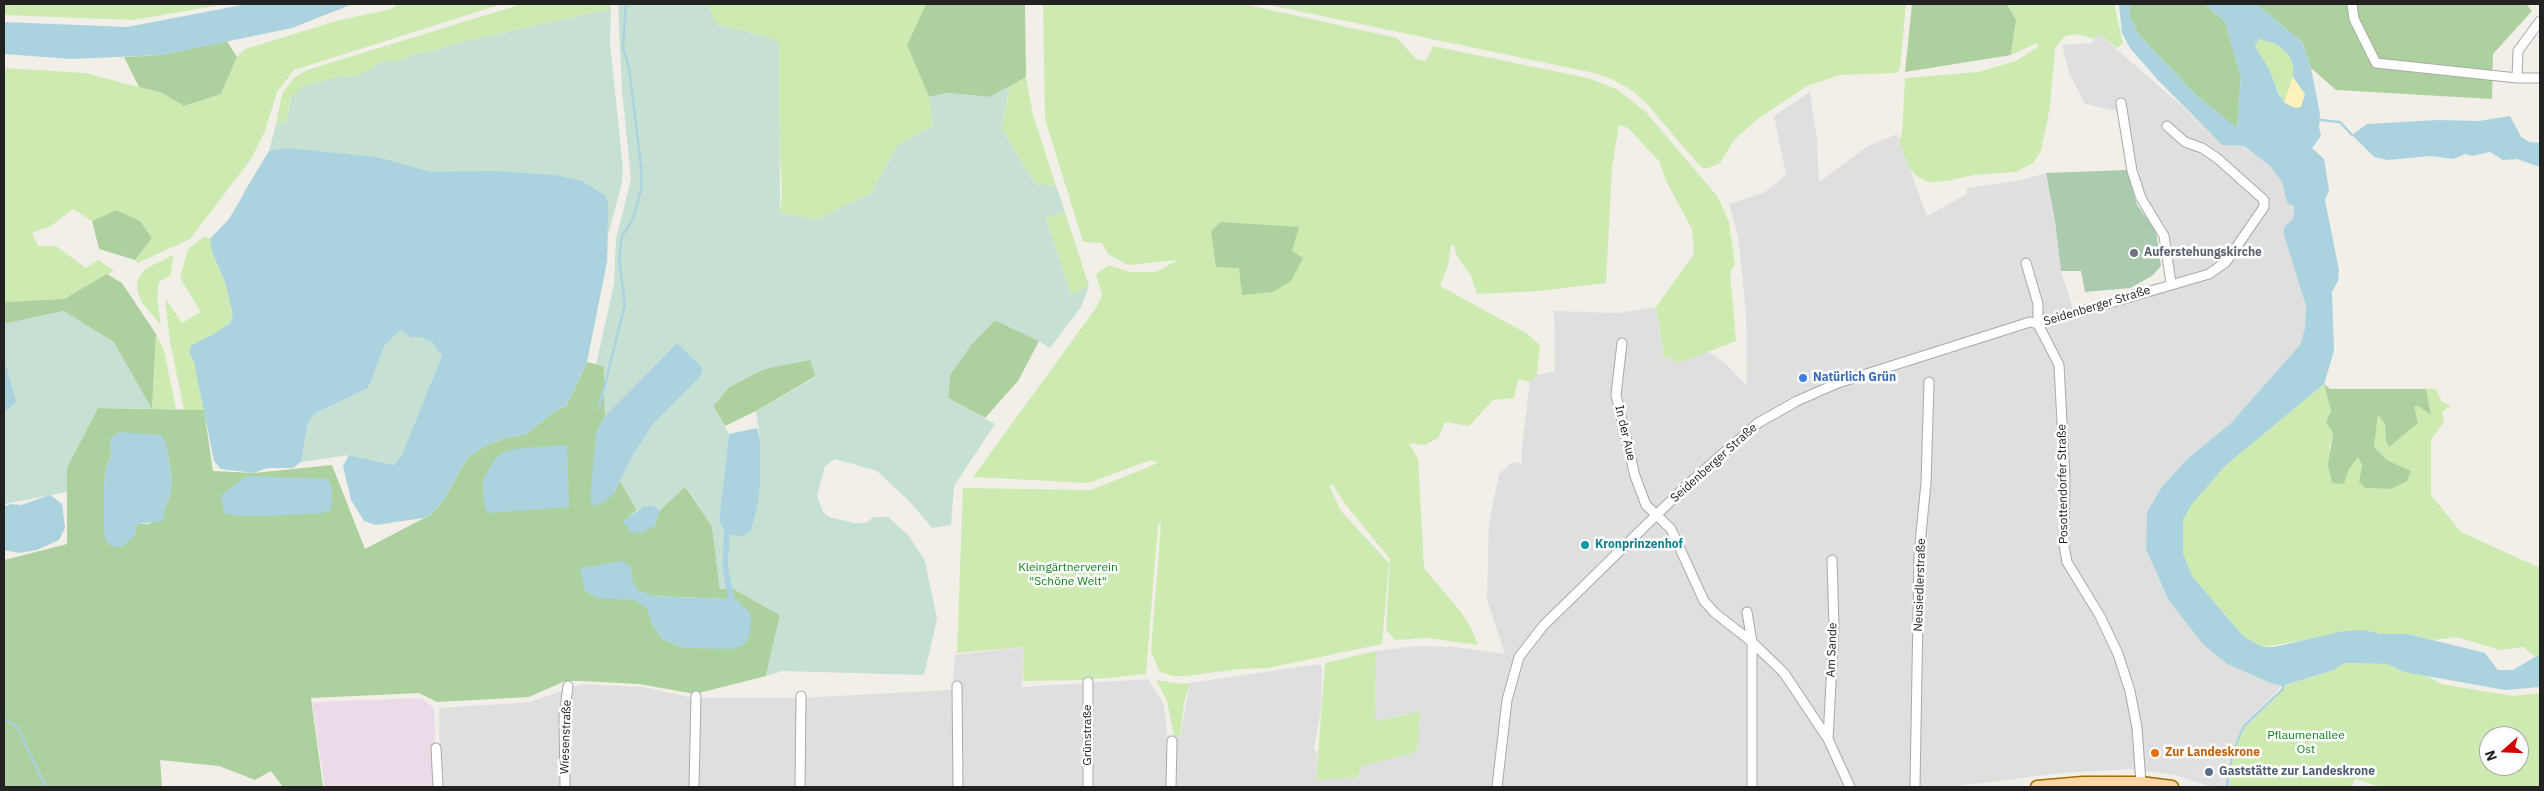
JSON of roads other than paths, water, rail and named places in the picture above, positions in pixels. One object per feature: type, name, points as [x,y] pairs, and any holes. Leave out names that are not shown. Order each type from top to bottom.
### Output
[{"type":"main road","points":[[2037,787],[2141,783],[2172,787]]},
{"type":"street","points":[[2352,4],[2354,19],[2376,63],[2517,78],[2540,78]]},
{"type":"street","points":[[2517,78],[2518,51],[2540,21]]},
{"type":"street","points":[[2121,103],[2132,171],[2141,198],[2164,236],[2171,283]]},
{"type":"street","name":"Seidenberger Straße","points":[[1497,787],[1507,700],[1519,657],[1543,626],[1686,486],[1758,423],[1797,401],[1838,383],[2030,322],[2038,324],[2171,283],[2210,274],[2226,262],[2265,203],[2217,158],[2202,148],[2185,142],[2167,126]]},
{"type":"street","points":[[2026,263],[2038,304],[2038,324]]},
{"type":"street","name":"Posottendorfer Straße","points":[[2038,324],[2059,365],[2065,479],[2064,545],[2067,562],[2100,616],[2118,654],[2130,691],[2137,728],[2141,783]]},
{"type":"street","name":"In der Aue","points":[[1622,343],[1616,395],[1635,476],[1646,505],[1670,530],[1704,601],[1715,613],[1752,642]]},
{"type":"street","name":"Neusiedlerstraße","points":[[1915,787],[1919,554],[1926,483],[1929,382]]},
{"type":"street","name":"Am Sande","points":[[1828,739],[1834,626],[1832,560]]},
{"type":"street","points":[[1747,612],[1752,642],[1752,787]]},
{"type":"street","name":"Am Sande","points":[[1752,642],[1784,673],[1828,739],[1850,787]]},
{"type":"street","name":"Grünstraße","points":[[1088,682],[1088,787]]},
{"type":"street","name":"Wiesenstraße","points":[[564,787],[564,717],[568,686]]},
{"type":"street","points":[[957,686],[958,787]]},
{"type":"street","points":[[694,787],[696,696]]},
{"type":"street","points":[[800,787],[801,696]]},
{"type":"street","points":[[1171,787],[1172,742]]},
{"type":"street","points":[[436,748],[438,787]]},
{"type":"water","points":[[247,4],[353,4],[292,28],[162,55],[71,59],[4,54],[4,22],[127,27]]},
{"type":"water","points":[[2119,4],[2130,4],[2130,17],[2138,34],[2196,95],[2237,128],[2241,77],[2225,22],[2205,4],[2256,4],[2302,42],[2311,68],[2320,114],[2319,127],[2321,136],[2312,148],[2324,159],[2329,190],[2325,200],[2339,270],[2338,281],[2332,292],[2334,351],[2324,384],[2225,466],[2192,504],[2183,520],[2183,553],[2192,576],[2244,637],[2263,647],[2274,647],[2344,631],[2364,630],[2381,634],[2408,634],[2485,653],[2498,670],[2513,670],[2540,654],[2540,687],[2505,690],[2404,672],[2388,664],[2344,663],[2334,670],[2282,686],[2273,684],[2227,664],[2203,644],[2168,599],[2146,549],[2147,512],[2161,488],[2187,459],[2230,424],[2300,345],[2305,328],[2306,306],[2283,232],[2285,226],[2293,219],[2294,206],[2287,203],[2282,182],[2271,167],[2244,146],[2222,145],[2157,79],[2130,48],[2122,33]],"holes":[[[2259,39],[2276,44],[2289,55],[2293,65],[2293,77],[2305,94],[2301,107],[2295,108],[2285,103],[2278,93],[2270,71],[2255,46]]]},
{"type":"water","points":[[2510,116],[2521,137],[2530,142],[2540,143],[2540,167],[2517,159],[2503,160],[2490,152],[2472,156],[2465,154],[2454,159],[2430,156],[2388,160],[2374,157],[2352,135],[2367,124],[2436,120],[2479,121]]},
{"type":"water","points":[[287,148],[376,157],[431,172],[492,171],[556,175],[582,181],[606,196],[608,205],[607,262],[587,362],[567,405],[552,413],[527,434],[509,437],[487,445],[467,458],[445,498],[432,514],[423,518],[376,525],[364,521],[351,500],[343,466],[349,455],[394,465],[401,457],[442,356],[432,342],[420,337],[410,337],[400,330],[385,345],[368,388],[314,414],[308,422],[301,462],[293,468],[267,468],[254,473],[221,469],[214,461],[194,362],[189,352],[191,345],[214,334],[230,323],[233,314],[225,282],[212,252],[210,239],[229,219],[269,151]]},
{"type":"water","points":[[677,343],[703,368],[700,377],[653,424],[633,455],[613,495],[596,507],[590,500],[596,433],[605,416]]},
{"type":"water","points":[[4,358],[16,402],[4,412]]},
{"type":"water","points":[[757,428],[760,440],[760,485],[757,508],[751,530],[744,536],[730,535],[728,566],[734,597],[751,614],[750,634],[745,644],[734,649],[683,648],[662,639],[651,622],[647,608],[634,600],[597,598],[585,591],[580,568],[622,561],[631,567],[633,583],[638,590],[653,596],[728,599],[722,567],[724,531],[720,523],[720,511],[729,434]]},
{"type":"water","points":[[119,432],[162,435],[167,447],[172,483],[169,499],[163,511],[164,521],[137,524],[133,538],[122,547],[111,546],[105,539],[104,528],[104,487],[106,468],[111,456],[110,438]]},
{"type":"water","points":[[567,445],[569,507],[491,513],[485,510],[482,482],[494,460],[502,453],[514,449]]},
{"type":"water","points":[[247,476],[328,479],[332,489],[331,509],[324,513],[266,516],[238,516],[224,513],[221,495]]},
{"type":"water","points":[[50,495],[62,504],[65,528],[59,540],[37,550],[19,553],[4,550],[4,507],[10,504],[21,505]]},
{"type":"water","points":[[652,505],[660,510],[654,527],[641,533],[630,532],[623,521],[643,507]]},
{"type":"waterway","points":[[599,408],[625,305],[619,257],[622,236],[633,219],[641,190],[641,166],[629,68],[623,47],[626,4]]},
{"type":"waterway","points":[[2320,120],[2340,122],[2352,135]]},
{"type":"waterway","points":[[2227,787],[2233,751],[2244,726],[2282,690],[2285,683]]},
{"type":"waterway","points":[[4,719],[17,727],[46,787]]},
{"type":"place","name":"Auferstehungskirche","points":[[2134,253]]},
{"type":"place","name":"Natürlich Grün","points":[[1803,378]]},
{"type":"place","name":"Kronprinzenhof","points":[[1585,545]]},
{"type":"place","name":"Zur Landeskrone","points":[[2155,753]]},
{"type":"place","name":"Gaststätte zur Landeskrone","points":[[2209,772]]},
{"type":"park label","name":"Kleingärtnerverein \"Schöne Welt\"","points":[[1068,575]]},
{"type":"park label","name":"Pflaumenallee Ost","points":[[2306,743]]}]
